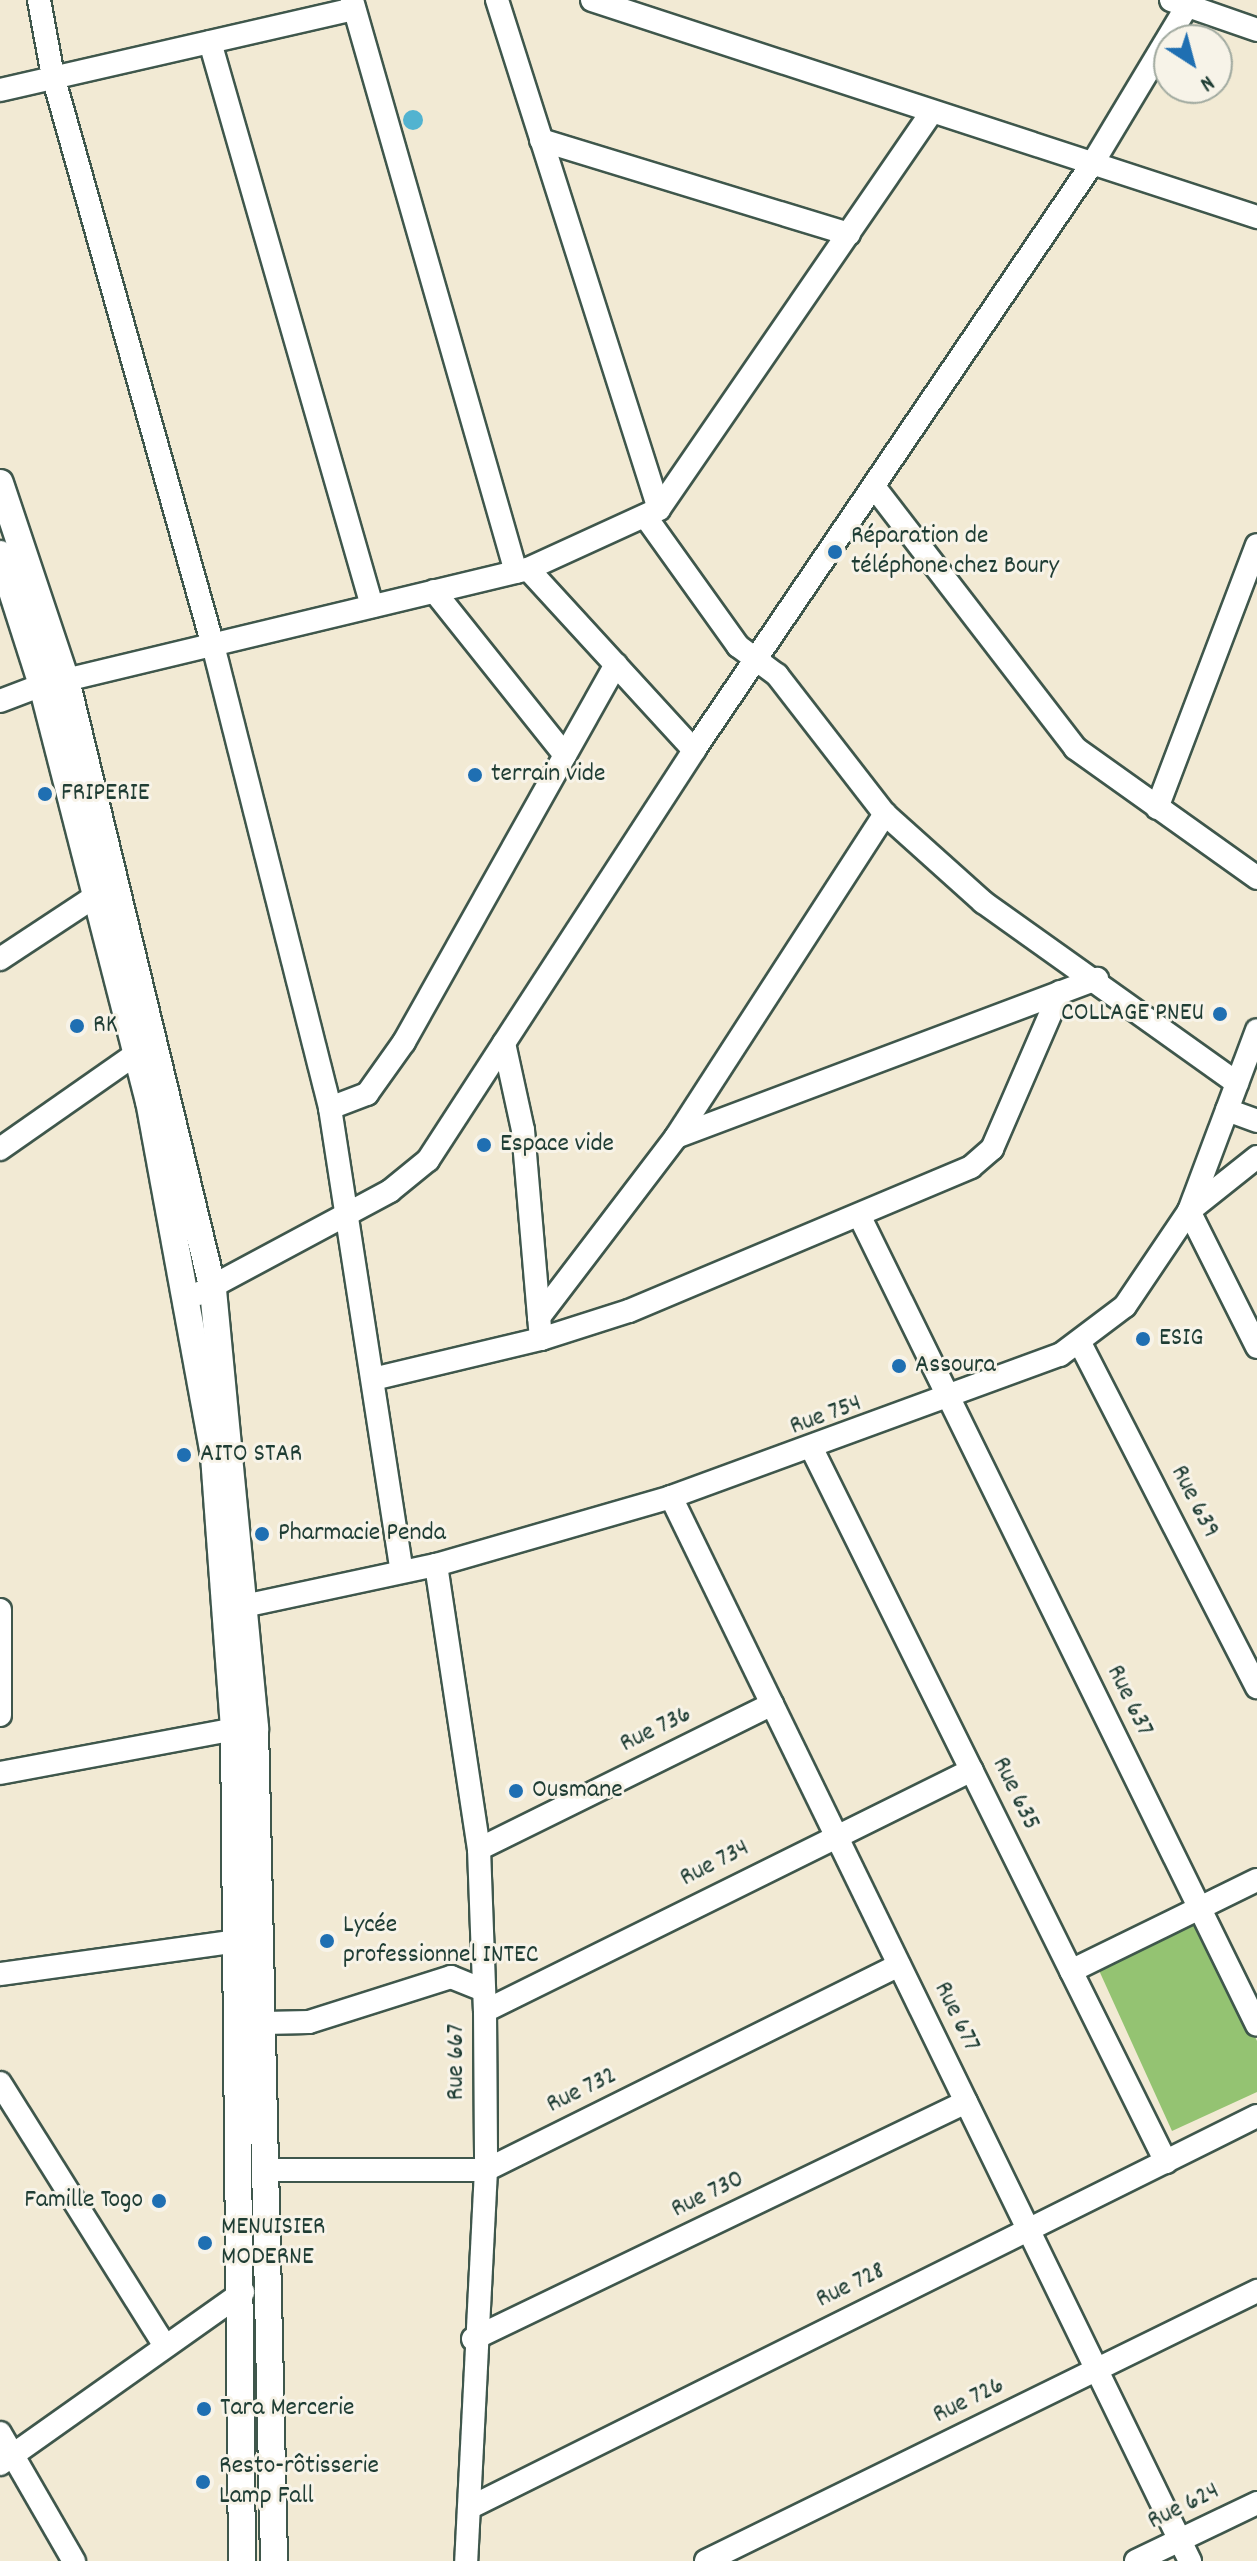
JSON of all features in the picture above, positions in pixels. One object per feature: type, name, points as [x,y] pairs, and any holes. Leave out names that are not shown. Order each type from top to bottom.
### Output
[{"type":"main road","points":[[0,483],[8,526],[54,682],[107,888],[201,1293],[238,1609],[264,2023],[274,2561]]},
{"type":"main road","points":[[0,554],[54,682]]},
{"type":"main road","points":[[107,888],[137,1053],[201,1293]]},
{"type":"main road","points":[[238,1609],[234,1729],[243,2292],[242,2561]]},
{"type":"street","points":[[39,0],[53,76],[214,649],[330,1108],[402,1571]]},
{"type":"street","points":[[497,0],[652,512],[738,646],[777,675],[885,814],[983,902],[1097,979],[1237,1083]]},
{"type":"street","points":[[592,0],[931,113],[1094,161],[1257,217]]},
{"type":"street","points":[[201,1293],[347,1213],[428,1160],[694,750],[875,488],[1094,161],[1179,3],[1257,30]]},
{"type":"street","points":[[0,90],[210,42],[353,4],[522,570],[616,664],[694,750]]},
{"type":"street","points":[[210,42],[372,606]]},
{"type":"street","points":[[0,701],[54,682],[214,649],[522,570],[652,512],[931,113]]},
{"type":"street","points":[[541,140],[849,234]]},
{"type":"street","points":[[875,488],[1075,748],[1257,878]]},
{"type":"street","points":[[1157,808],[1257,545]]},
{"type":"street","points":[[434,591],[565,755]]},
{"type":"street","points":[[330,1108],[367,1094],[404,1042],[616,664]]},
{"type":"street","points":[[540,1328],[676,1137],[885,814]]},
{"type":"street","points":[[0,959],[107,888]]},
{"type":"street","points":[[676,1137],[1097,979]]},
{"type":"street","points":[[373,1379],[540,1328],[629,1311],[971,1167],[992,1149],[1060,992]]},
{"type":"street","name":"Rue 754","points":[[238,1609],[436,1565],[671,1497],[813,1451],[951,1401],[1080,1343],[1125,1306],[1189,1211],[1257,1030]]},
{"type":"street","points":[[504,1043],[523,1130],[540,1328]]},
{"type":"street","points":[[0,1149],[137,1053]]},
{"type":"street","points":[[1227,1110],[1257,1121]]},
{"type":"street","points":[[1257,1157],[1189,1211],[1257,1347]]},
{"type":"street","name":"Rue 637","points":[[859,1215],[1257,2025]]},
{"type":"street","name":"Rue 639","points":[[1080,1343],[1257,1687]]},
{"type":"street","name":"Rue 635","points":[[813,1451],[1166,2162]]},
{"type":"street","name":"Rue 677","points":[[671,1497],[1190,2561]]},
{"type":"street","name":"Rue 667","points":[[436,1565],[479,1849],[484,2000],[486,2170],[473,2339],[471,2507],[466,2561]]},
{"type":"street","points":[[0,1610],[0,1715]]},
{"type":"street","name":"Rue 736","points":[[479,1849],[772,1704]]},
{"type":"street","points":[[0,1773],[234,1729]]},
{"type":"street","name":"Rue 734","points":[[484,2000],[972,1770]]},
{"type":"street","points":[[1071,1971],[1257,1880]]},
{"type":"street","points":[[0,1974],[238,1941]]},
{"type":"street","name":"Rue 732","points":[[267,2170],[486,2170],[899,1965]]},
{"type":"street","points":[[264,2023],[309,2022],[451,1977],[484,2000]]},
{"type":"street","points":[[0,2083],[165,2346]]},
{"type":"street","name":"Rue 730","points":[[473,2339],[966,2102]]},
{"type":"street","name":"Rue 728","points":[[471,2507],[1257,2116]]},
{"type":"street","name":"Rue 726","points":[[706,2561],[1257,2291]]},
{"type":"street","points":[[7,2461],[243,2292]]},
{"type":"street","points":[[0,2433],[7,2461],[74,2561]]},
{"type":"street","name":"Rue 624","points":[[1136,2561],[1257,2503]]},
{"type":"green space","points":[[1200,1918],[1257,2041],[1257,2092],[1172,2131],[1097,1966]]},
{"type":"water","points":[[413,110],[420,113],[423,120],[420,127],[413,130],[406,127],[403,120],[406,113]]},
{"type":"place","name":"Réparation de téléphone chez Boury","points":[[835,552]]},
{"type":"place","name":"terrain vide","points":[[475,775]]},
{"type":"place","name":"FRIPERIE","points":[[45,794]]},
{"type":"place","name":"COLLAGE PNEU","points":[[1220,1014]]},
{"type":"place","name":"RK","points":[[77,1026]]},
{"type":"place","name":"Espace vide","points":[[484,1145]]},
{"type":"place","name":"ESIG","points":[[1143,1339]]},
{"type":"place","name":"Assoura","points":[[899,1366]]},
{"type":"place","name":"AITO STAR","points":[[184,1455]]},
{"type":"place","name":"Pharmacie Penda","points":[[262,1534]]},
{"type":"place","name":"Ousmane","points":[[516,1791]]},
{"type":"place","name":"Lycée professionnel INTEC","points":[[327,1941]]},
{"type":"place","name":"Famille Togo","points":[[159,2201]]},
{"type":"place","name":"MENUISIER MODERNE","points":[[205,2243]]},
{"type":"place","name":"Tara Mercerie","points":[[204,2409]]},
{"type":"place","name":"Resto-rôtisserie Lamp Fall","points":[[203,2482]]}]
